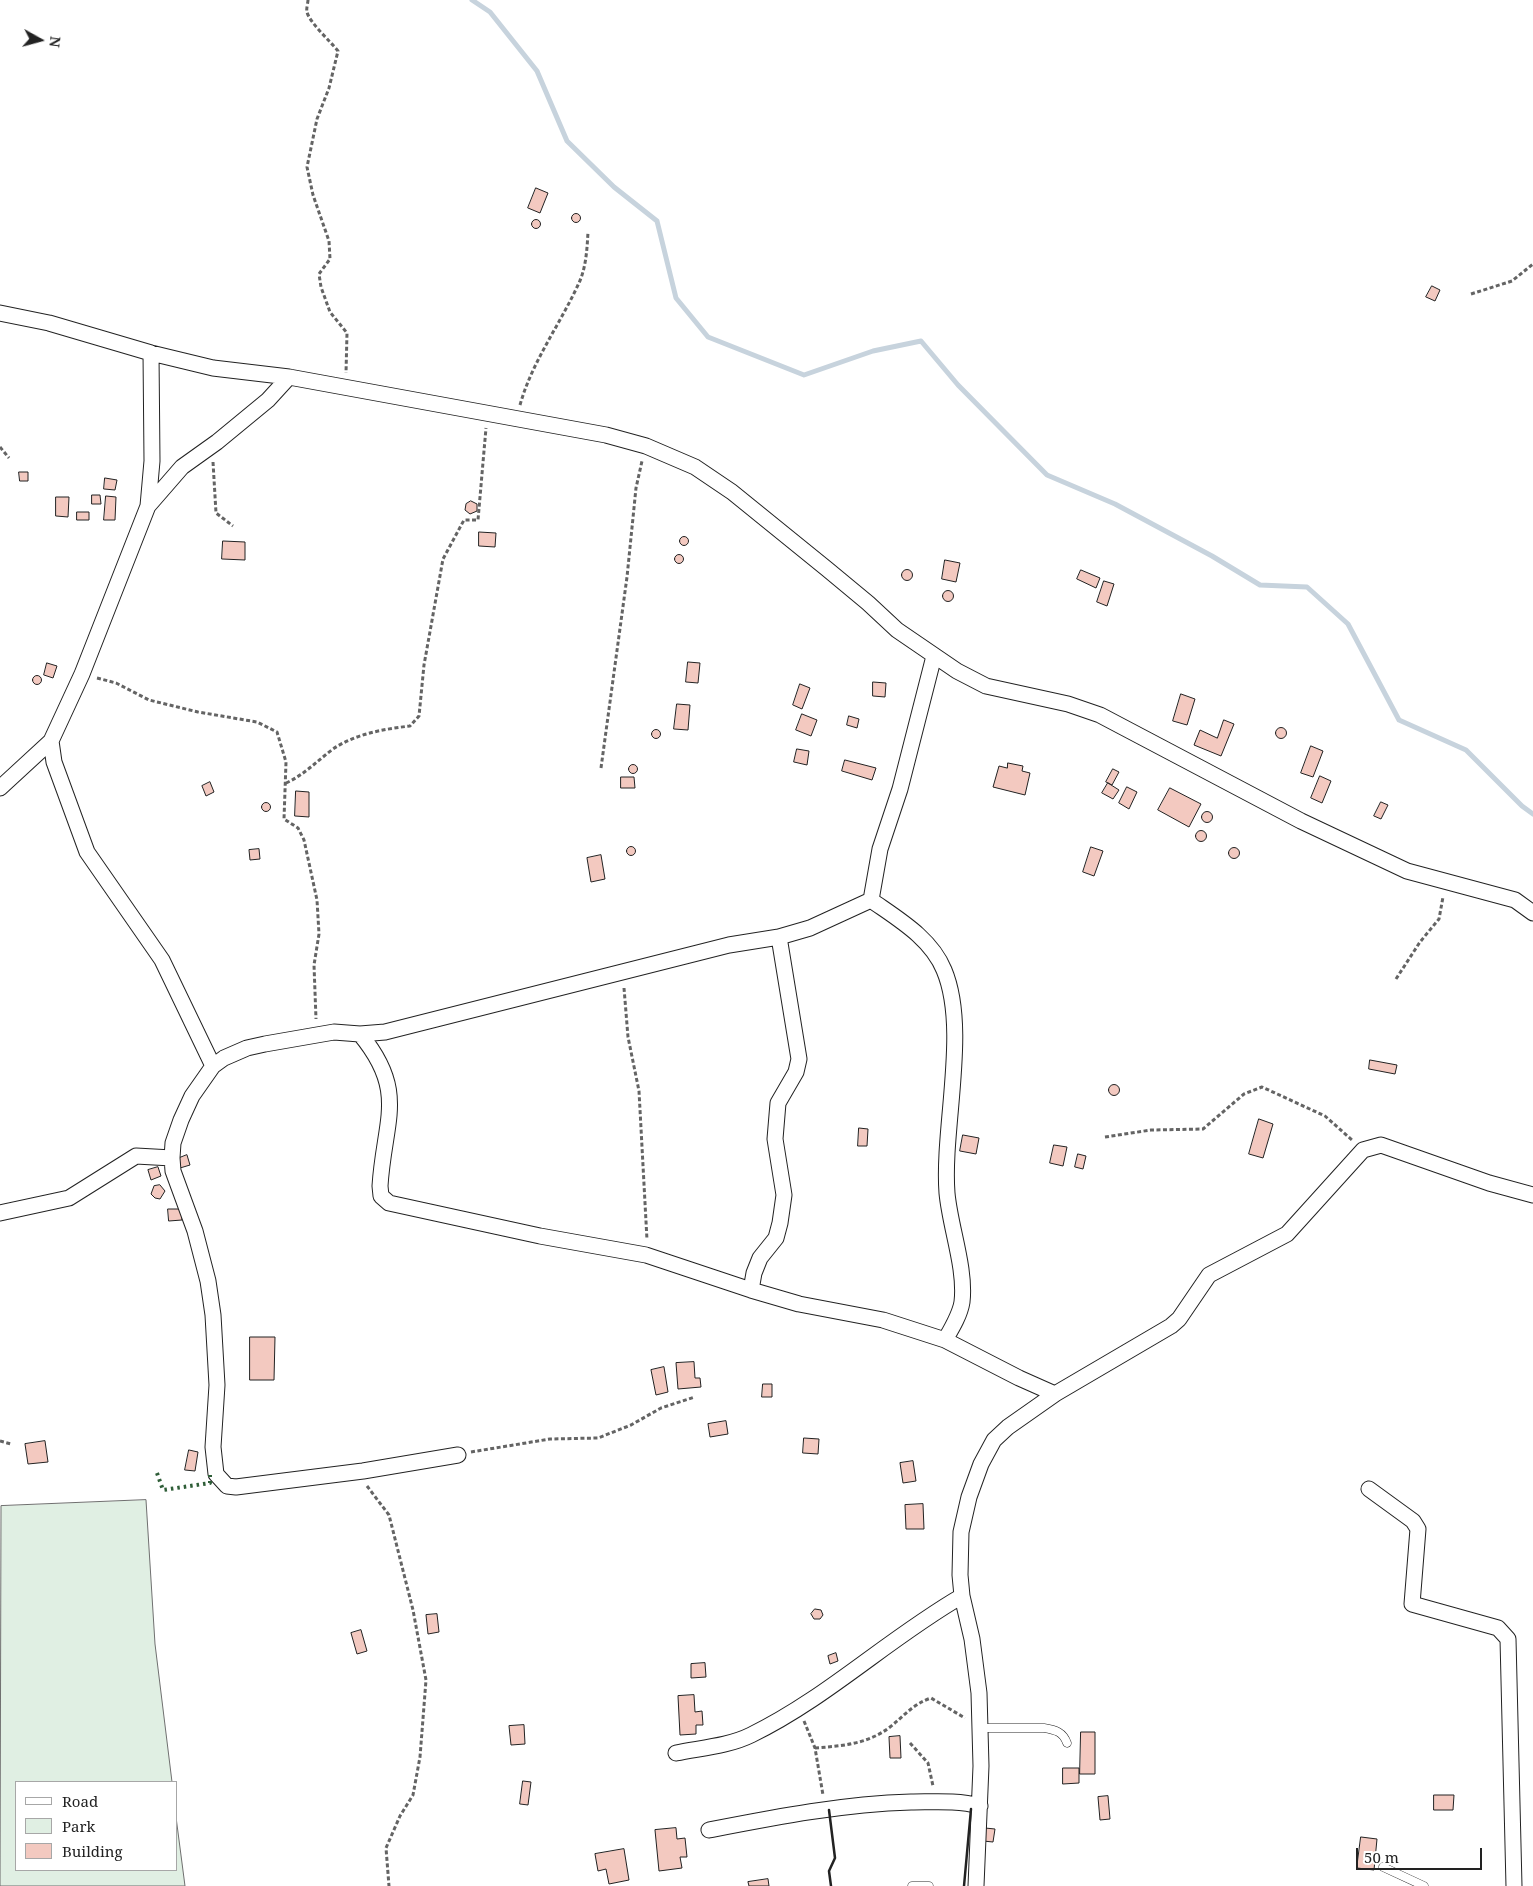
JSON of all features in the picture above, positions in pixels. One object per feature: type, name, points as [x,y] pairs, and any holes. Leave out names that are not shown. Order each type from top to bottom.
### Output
[{"type":"street","points":[[0,313],[66,328],[151,353],[213,368],[289,377],[488,415],[516,418],[606,435],[646,446],[695,467],[732,492],[868,603],[897,630],[934,656],[986,686],[1068,704],[1100,715],[1301,821],[1407,871],[1515,900],[1533,913]]},
{"type":"street","points":[[0,788],[51,741],[82,674],[148,506],[152,452],[151,353]]},
{"type":"street","points":[[148,506],[182,467],[217,442],[268,400],[289,377]]},
{"type":"street","points":[[871,900],[880,849],[900,789],[934,656]]},
{"type":"street","points":[[51,741],[54,762],[87,852],[162,960],[213,1066]]},
{"type":"street","points":[[458,1455],[363,1471],[236,1487],[227,1486],[220,1481],[216,1474],[213,1447],[217,1385],[213,1315],[208,1281],[195,1231],[173,1171],[172,1158],[173,1142],[181,1120],[192,1096],[213,1066],[224,1058],[247,1048],[334,1032],[360,1034],[385,1032],[729,945],[779,937],[810,928],[871,900]]},
{"type":"street","points":[[871,900],[912,929],[933,949],[944,970],[950,992],[954,1022],[947,1193],[961,1281],[962,1302],[954,1326],[945,1340]]},
{"type":"street","points":[[751,1290],[754,1273],[760,1258],[776,1238],[780,1223],[784,1195],[774,1139],[778,1104],[796,1072],[799,1059],[779,937]]},
{"type":"street","points":[[360,1034],[380,1063],[390,1092],[391,1109],[380,1186],[381,1196],[389,1203],[540,1236],[646,1255],[799,1304],[883,1320],[945,1340],[1019,1378],[1055,1394]]},
{"type":"street","points":[[976,1886],[980,1806],[980,1728],[976,1665],[962,1596],[961,1532],[969,1497],[981,1464],[994,1440],[1008,1427],[1055,1394],[1179,1319],[1209,1275],[1287,1234],[1363,1150],[1381,1145],[1489,1183],[1533,1195]]},
{"type":"street","points":[[0,1213],[70,1198],[136,1156],[172,1158]]},
{"type":"street","points":[[1369,1489],[1412,1520],[1418,1529],[1412,1604],[1498,1628],[1508,1639],[1514,1886]]},
{"type":"street","points":[[676,1753],[746,1737],[799,1706],[916,1624],[962,1596]]},
{"type":"street","points":[[709,1830],[824,1808],[936,1802],[964,1803],[980,1806]]},
{"type":"lane","points":[[980,1728],[1044,1728],[1064,1735],[1067,1743]]},
{"type":"lane","points":[[1383,1867],[1424,1886]]},
{"type":"lane","points":[[912,1886],[929,1886]]},
{"type":"path","points":[[308,0],[307,13],[315,26],[338,51],[329,88],[317,119],[307,167],[313,195],[328,241],[330,259],[320,274],[321,287],[330,312],[347,333],[346,389]]},
{"type":"path","points":[[516,418],[525,385],[579,284],[586,256],[588,232]]},
{"type":"path","points":[[1471,294],[1512,281],[1533,264]]},
{"type":"path","points":[[286,782],[297,778],[334,748],[376,731],[410,726],[419,716],[424,664],[443,559],[464,520],[478,520],[488,415]]},
{"type":"path","points":[[217,442],[213,462],[216,513],[233,526]]},
{"type":"path","points":[[601,768],[627,577],[636,488],[646,446]]},
{"type":"path","points":[[0,448],[9,458]]},
{"type":"path","points":[[82,674],[116,683],[149,700],[198,712],[256,722],[277,732],[286,762],[284,819],[298,828],[304,840],[316,900],[319,934],[314,964],[317,1034]]},
{"type":"path","points":[[1396,979],[1420,942],[1439,918],[1446,881]]},
{"type":"path","points":[[622,972],[628,1037],[639,1092],[646,1255]]},
{"type":"path","points":[[1106,1137],[1151,1130],[1203,1128],[1244,1094],[1262,1086],[1325,1116],[1363,1150]]},
{"type":"path","points":[[458,1455],[489,1447],[550,1439],[598,1438],[632,1426],[661,1408],[695,1397]]},
{"type":"path","points":[[0,1441],[11,1444]]},
{"type":"path","points":[[363,1471],[366,1484],[389,1515],[413,1610],[426,1680],[420,1757],[413,1795],[400,1816],[386,1848],[389,1886]]},
{"type":"path","points":[[815,1748],[845,1747],[866,1740],[888,1728],[920,1702],[931,1698],[980,1728]]},
{"type":"path","points":[[799,1706],[815,1748],[824,1808]]},
{"type":"path","points":[[910,1743],[928,1763],[936,1802]]},
{"type":"green space","points":[[146,1500],[155,1644],[172,1781],[15,1781],[15,1871],[178,1871],[178,1832],[185,1886],[0,1886],[1,1506]]},
{"type":"building","points":[[536,188],[548,193],[540,213],[528,208]]},
{"type":"building","points":[[576,213],[581,218],[576,223],[571,218]]},
{"type":"building","points":[[536,219],[541,224],[536,229],[531,224]]},
{"type":"building","points":[[1432,286],[1440,290],[1435,301],[1426,297]]},
{"type":"building","points":[[19,472],[28,472],[28,481],[20,481]]},
{"type":"building","points":[[105,478],[117,480],[115,490],[104,489]]},
{"type":"building","points":[[92,495],[100,495],[101,504],[92,504]]},
{"type":"building","points":[[106,496],[116,497],[115,520],[104,520]]},
{"type":"building","points":[[56,497],[69,497],[68,517],[56,516]]},
{"type":"building","points":[[471,501],[477,504],[477,511],[470,514],[465,510],[466,504]]},
{"type":"building","points":[[77,512],[89,512],[89,520],[77,520]]},
{"type":"building","points":[[479,532],[496,533],[495,547],[479,546]]},
{"type":"building","points":[[684,536],[689,541],[684,546],[679,541]]},
{"type":"building","points":[[223,541],[245,542],[245,560],[222,559]]},
{"type":"building","points":[[679,554],[684,559],[679,564],[674,559]]},
{"type":"building","points":[[945,560],[960,563],[956,582],[942,579]]},
{"type":"building","points":[[907,569],[913,575],[907,581],[901,575]]},
{"type":"building","points":[[1081,570],[1100,578],[1096,588],[1077,579]]},
{"type":"building","points":[[1104,581],[1114,584],[1107,606],[1097,602]]},
{"type":"building","points":[[948,590],[954,596],[948,602],[942,596]]},
{"type":"building","points":[[688,662],[700,663],[698,683],[686,682]]},
{"type":"building","points":[[47,663],[57,666],[53,678],[44,675]]},
{"type":"building","points":[[37,676],[41,680],[37,684],[33,680]]},
{"type":"building","points":[[873,682],[886,683],[885,697],[873,696]]},
{"type":"building","points":[[800,684],[810,688],[802,709],[793,705]]},
{"type":"building","points":[[1181,694],[1195,699],[1187,725],[1173,721]]},
{"type":"building","points":[[677,704],[690,705],[688,730],[674,729]]},
{"type":"building","points":[[802,714],[817,720],[811,736],[796,730]]},
{"type":"building","points":[[849,716],[859,719],[857,728],[847,725]]},
{"type":"building","points":[[1224,720],[1234,724],[1221,756],[1194,745],[1200,730],[1217,738]]},
{"type":"building","points":[[1281,727],[1287,733],[1281,739],[1275,733]]},
{"type":"building","points":[[656,729],[661,734],[656,739],[651,734]]},
{"type":"building","points":[[1311,746],[1323,751],[1313,777],[1301,773]]},
{"type":"building","points":[[797,749],[809,751],[807,765],[794,762]]},
{"type":"building","points":[[845,760],[876,768],[872,780],[842,771]]},
{"type":"building","points":[[1008,763],[1023,766],[1022,771],[1030,773],[1025,795],[993,787],[999,766],[1007,768]]},
{"type":"building","points":[[633,764],[638,769],[633,774],[628,769]]},
{"type":"building","points":[[1113,769],[1119,772],[1112,785],[1106,782]]},
{"type":"building","points":[[1320,776],[1331,781],[1322,803],[1311,798]]},
{"type":"building","points":[[621,777],[634,777],[635,788],[621,788]]},
{"type":"building","points":[[210,782],[214,792],[206,796],[202,786]]},
{"type":"building","points":[[1108,783],[1119,790],[1113,799],[1102,793]]},
{"type":"building","points":[[1127,787],[1137,792],[1129,809],[1119,803]]},
{"type":"building","points":[[1170,788],[1201,804],[1189,827],[1158,810]]},
{"type":"building","points":[[296,791],[309,792],[309,817],[295,816]]},
{"type":"building","points":[[266,802],[271,807],[266,812],[261,807]]},
{"type":"building","points":[[1381,802],[1388,805],[1381,819],[1374,816]]},
{"type":"building","points":[[1207,811],[1213,817],[1207,823],[1201,817]]},
{"type":"building","points":[[1201,830],[1207,836],[1201,842],[1195,836]]},
{"type":"building","points":[[631,846],[636,851],[631,856],[626,851]]},
{"type":"building","points":[[1091,847],[1103,851],[1094,876],[1083,872]]},
{"type":"building","points":[[1234,847],[1240,853],[1234,859],[1228,853]]},
{"type":"building","points":[[259,849],[260,859],[250,860],[249,850]]},
{"type":"building","points":[[601,855],[605,879],[591,882],[587,858]]},
{"type":"building","points":[[1370,1060],[1397,1065],[1395,1074],[1369,1069]]},
{"type":"building","points":[[1114,1084],[1120,1090],[1114,1096],[1108,1090]]},
{"type":"building","points":[[1259,1119],[1273,1124],[1263,1158],[1249,1154]]},
{"type":"building","points":[[859,1128],[868,1129],[867,1146],[858,1146]]},
{"type":"building","points":[[963,1135],[979,1138],[976,1154],[960,1151]]},
{"type":"building","points":[[1054,1145],[1067,1147],[1063,1166],[1050,1163]]},
{"type":"building","points":[[1078,1154],[1086,1156],[1083,1169],[1075,1167]]},
{"type":"building","points":[[187,1155],[190,1165],[180,1168],[177,1159]]},
{"type":"building","points":[[158,1167],[161,1176],[151,1180],[148,1170]]},
{"type":"building","points":[[160,1185],[165,1191],[160,1199],[155,1198],[151,1194],[154,1186]]},
{"type":"building","points":[[168,1209],[182,1209],[182,1220],[169,1221]]},
{"type":"building","points":[[250,1337],[275,1337],[274,1380],[250,1380]]},
{"type":"building","points":[[694,1362],[695,1378],[700,1378],[701,1387],[678,1389],[676,1363]]},
{"type":"building","points":[[664,1367],[668,1392],[656,1395],[651,1370]]},
{"type":"building","points":[[763,1384],[772,1384],[772,1397],[762,1397]]},
{"type":"building","points":[[726,1421],[728,1434],[710,1437],[708,1424]]},
{"type":"building","points":[[804,1438],[819,1439],[818,1454],[803,1453]]},
{"type":"building","points":[[45,1441],[48,1462],[28,1464],[25,1444]]},
{"type":"building","points":[[189,1450],[198,1452],[195,1471],[185,1470]]},
{"type":"building","points":[[913,1461],[916,1481],[903,1483],[900,1463]]},
{"type":"building","points":[[923,1504],[924,1529],[906,1529],[905,1505]]},
{"type":"building","points":[[815,1609],[821,1610],[823,1615],[820,1619],[814,1619],[811,1614]]},
{"type":"building","points":[[437,1614],[439,1632],[428,1634],[426,1615]]},
{"type":"building","points":[[361,1630],[367,1651],[357,1654],[351,1633]]},
{"type":"building","points":[[836,1653],[838,1661],[830,1664],[828,1656]]},
{"type":"building","points":[[705,1663],[706,1677],[691,1678],[691,1664]]},
{"type":"building","points":[[694,1695],[695,1712],[702,1711],[703,1725],[696,1725],[696,1734],[680,1735],[678,1696]]},
{"type":"building","points":[[524,1725],[525,1744],[511,1745],[509,1726]]},
{"type":"building","points":[[1081,1732],[1095,1732],[1095,1774],[1080,1774]]},
{"type":"building","points":[[900,1736],[901,1758],[890,1758],[889,1737]]},
{"type":"building","points":[[1063,1768],[1079,1768],[1079,1783],[1063,1784]]},
{"type":"building","points":[[523,1781],[531,1782],[528,1805],[520,1804]]},
{"type":"building","points":[[1434,1795],[1454,1795],[1453,1810],[1434,1810]]},
{"type":"building","points":[[1108,1796],[1110,1819],[1100,1820],[1098,1797]]},
{"type":"building","points":[[676,1828],[677,1839],[685,1838],[687,1857],[680,1857],[682,1868],[659,1871],[655,1830]]},
{"type":"building","points":[[985,1828],[995,1829],[993,1842],[983,1841]]},
{"type":"building","points":[[1361,1837],[1377,1839],[1374,1870],[1357,1868]]},
{"type":"building","points":[[624,1849],[629,1880],[609,1884],[606,1869],[598,1871],[595,1854]]},
{"type":"building","points":[[768,1879],[769,1886],[749,1886],[748,1882]]},
{"type":"waterway","points":[[472,0],[490,12],[537,71],[567,141],[614,187],[657,221],[676,298],[708,337],[804,375],[873,351],[921,341],[958,385],[1047,475],[1115,504],[1212,556],[1260,585],[1307,587],[1348,624],[1399,720],[1466,750],[1522,806],[1533,814]]},
{"type":"hedge","points":[[157,1473],[163,1490],[210,1483],[210,1475]]},
{"type":"wall","points":[[964,1886],[971,1809]]},
{"type":"wall","points":[[829,1810],[835,1858],[829,1871],[831,1886]]}]
